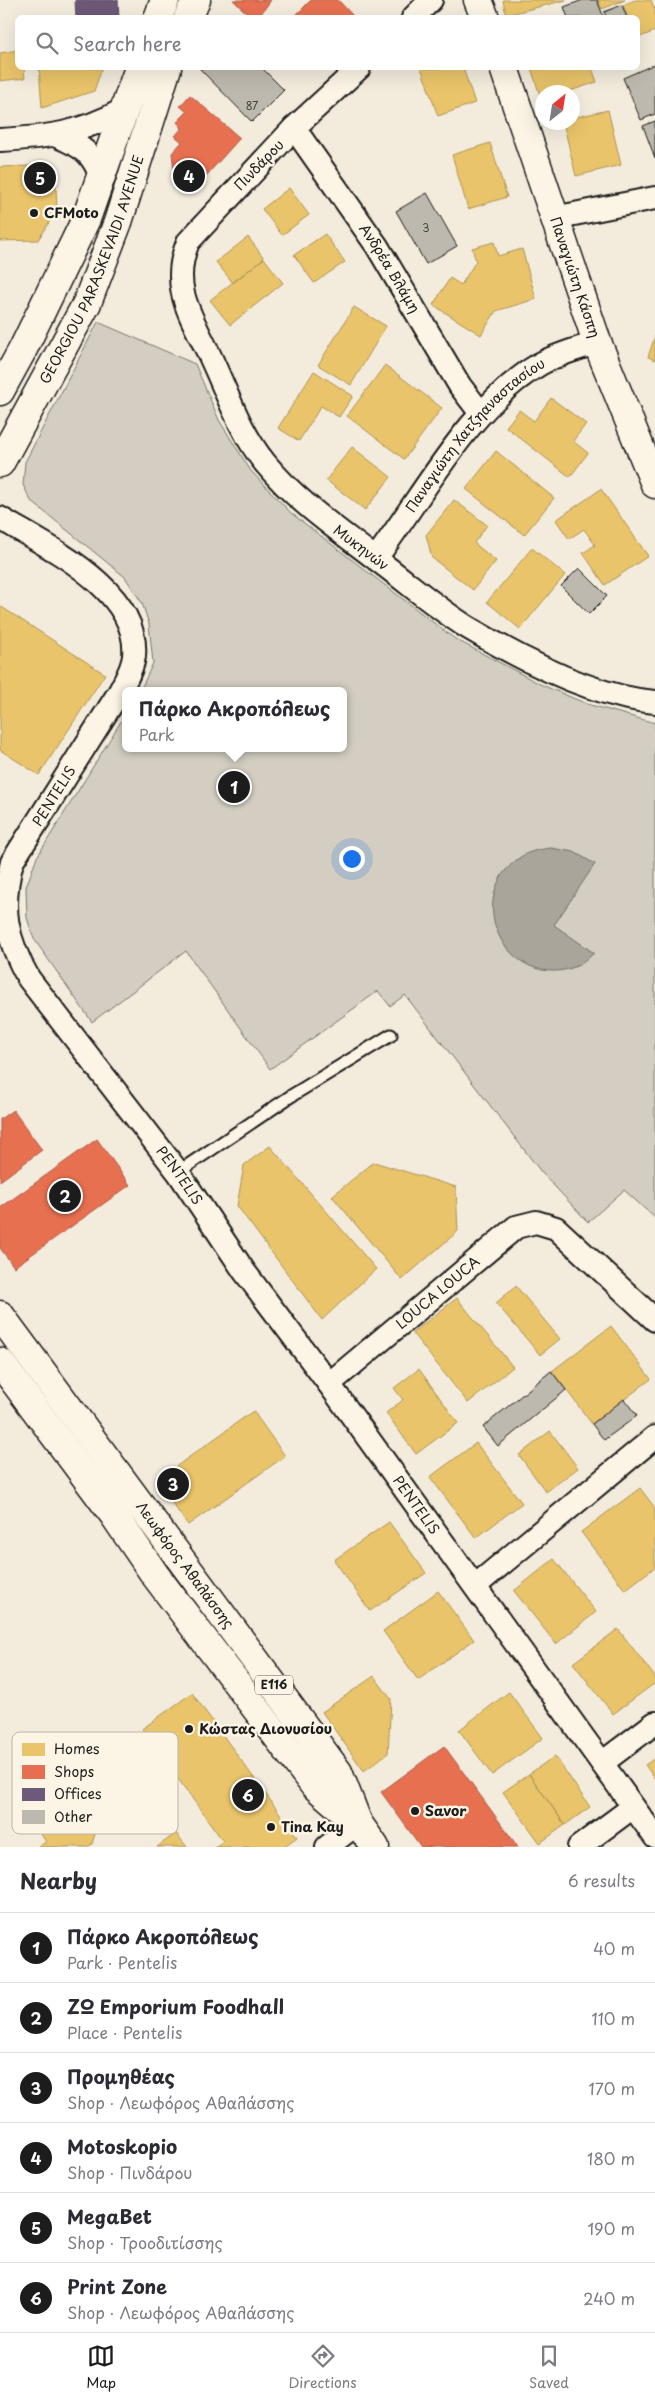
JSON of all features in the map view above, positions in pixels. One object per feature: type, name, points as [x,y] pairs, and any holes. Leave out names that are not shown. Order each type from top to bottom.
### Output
[{"type":"main road","points":[[159,15],[165,0]]},
{"type":"main road","points":[[189,15],[196,0]]},
{"type":"main road","points":[[478,0],[484,15]]},
{"type":"main road","name":"GEORGIOU PARASKEVAIDI AVENUE","points":[[0,391],[23,349],[86,219],[102,179],[139,70]]},
{"type":"main road","name":"GEORGIOU PARASKEVAIDI AVENUE","points":[[0,463],[87,302],[118,222],[166,70]]},
{"type":"main road","name":"Παναγιώτη Κάσπη","points":[[505,70],[597,342],[649,451],[655,484]]},
{"type":"main road","name":"Λεωφόρος Αθαλάσσης","points":[[0,1315],[338,1772],[358,1823]]},
{"type":"main road","name":"Λεωφόρος Αθαλάσσης","points":[[0,1362],[156,1575],[314,1785],[358,1823],[375,1847]]},
{"type":"street","points":[[416,15],[430,0]]},
{"type":"street","name":"Πινδάρου","points":[[180,275],[181,258],[194,235],[294,128],[357,70]]},
{"type":"street","points":[[0,140],[57,136],[100,123],[124,110]]},
{"type":"street","name":"Ανδρέα Βλάμη","points":[[294,128],[377,246],[450,369],[480,412]]},
{"type":"street","points":[[57,136],[78,145],[90,154],[102,179]]},
{"type":"street","points":[[554,218],[655,198]]},
{"type":"street","name":"Μυκηνών","points":[[180,275],[185,305],[241,424],[263,461],[300,502],[467,626],[550,670],[591,688],[637,700],[655,702]]},
{"type":"street","name":"Παναγιώτη Χατζηαναστασίου","points":[[376,558],[480,412],[523,374],[542,362],[597,342]]},
{"type":"street","name":"PENTELIS","points":[[0,518],[88,574],[107,590],[121,607],[131,629],[134,656],[128,677],[122,687]]},
{"type":"street","name":"PENTELIS","points":[[122,688],[12,862],[6,878],[2,902],[7,930],[18,959],[29,979],[178,1172],[244,1271],[329,1384],[655,1837]]},
{"type":"street","name":"LOUCA LOUCA","points":[[329,1384],[516,1226],[536,1222],[556,1228],[655,1320]]},
{"type":"street","points":[[475,1586],[655,1437]]},
{"type":"street","points":[[602,1763],[655,1722]]},
{"type":"street","points":[[579,1847],[633,1807]]},
{"type":"street","points":[[327,1847],[358,1823]]},
{"type":"lane","points":[[178,1172],[291,1096],[391,1035]]},
{"type":"shaded area","points":[[98,322],[195,364],[219,420],[251,471],[291,513],[455,639],[542,685],[587,704],[655,723],[655,1218],[624,1190],[588,1222],[542,1173],[405,995],[390,1006],[378,991],[270,1069],[186,951],[92,1022],[34,939],[27,918],[26,887],[37,857],[122,720],[122,752],[347,752],[347,687],[142,687],[153,663],[149,624],[142,603],[125,577],[31,501],[23,485],[25,462]]},
{"type":"shaded area","points":[[551,848],[574,852],[595,864],[554,925],[594,953],[581,964],[559,971],[540,969],[522,962],[508,950],[498,934],[493,915],[494,895],[504,872],[524,855]]},
{"type":"building: Homes","points":[[503,0],[566,0],[506,15]]},
{"type":"building: Homes","points":[[598,0],[625,0],[602,9]]},
{"type":"building: Homes","points":[[635,0],[651,0],[655,10],[655,31],[640,37],[640,15],[627,15],[623,5]]},
{"type":"building: Homes","points":[[15,50],[15,70],[24,70],[25,78],[0,81],[0,53]]},
{"type":"building: Homes","points":[[39,70],[101,70],[94,91],[42,108]]},
{"type":"building: Homes","points":[[422,70],[464,70],[475,103],[438,116]]},
{"type":"building: Homes","points":[[532,70],[593,70],[597,82],[580,88],[580,85],[537,85]]},
{"type":"building: Homes","points":[[608,110],[621,165],[576,176],[565,130],[580,130],[580,116]]},
{"type":"building: Homes","points":[[490,143],[507,197],[468,209],[452,155]]},
{"type":"building: Homes","points":[[55,165],[57,210],[38,240],[0,241],[0,167]]},
{"type":"building: Homes","points":[[289,188],[309,215],[282,235],[262,209]]},
{"type":"building: Homes","points":[[325,234],[345,262],[314,283],[294,255]]},
{"type":"building: Homes","points":[[248,237],[264,258],[233,283],[216,262]]},
{"type":"building: Homes","points":[[494,242],[498,256],[522,249],[536,299],[496,311],[481,335],[433,305],[450,278],[461,285],[476,261],[472,248]]},
{"type":"building: Homes","points":[[264,258],[283,283],[230,325],[210,300]]},
{"type":"building: Homes","points":[[354,307],[386,326],[351,385],[318,365]]},
{"type":"building: Homes","points":[[655,336],[655,360],[648,357]]},
{"type":"building: Homes","points":[[385,365],[442,408],[404,459],[347,416]]},
{"type":"building: Homes","points":[[314,371],[353,396],[339,417],[321,406],[299,441],[278,428]]},
{"type":"building: Homes","points":[[551,398],[586,424],[573,441],[588,453],[570,477],[506,427],[519,410],[534,421]]},
{"type":"building: Homes","points":[[352,447],[391,477],[365,510],[326,480]]},
{"type":"building: Homes","points":[[496,451],[554,498],[524,535],[466,489]]},
{"type":"building: Homes","points":[[601,489],[648,556],[605,585],[583,553],[595,545],[584,529],[569,539],[556,520]]},
{"type":"building: Homes","points":[[454,500],[487,525],[474,543],[496,561],[473,590],[432,558],[426,535]]},
{"type":"building: Homes","points":[[532,548],[565,575],[520,629],[487,602]]},
{"type":"building: Homes","points":[[0,606],[105,674],[39,775],[0,750]]},
{"type":"building: Homes","points":[[270,1146],[376,1269],[322,1320],[237,1206],[244,1165]]},
{"type":"building: Homes","points":[[374,1162],[456,1187],[458,1231],[402,1280],[332,1196]]},
{"type":"building: Homes","points":[[516,1286],[560,1339],[540,1355],[496,1303]]},
{"type":"building: Homes","points":[[457,1298],[513,1367],[468,1403],[412,1333]]},
{"type":"building: Homes","points":[[611,1326],[651,1379],[592,1424],[552,1371]]},
{"type":"building: Homes","points":[[419,1369],[458,1423],[416,1454],[386,1413],[403,1400],[394,1388]]},
{"type":"building: Homes","points":[[253,1411],[285,1456],[188,1525],[156,1481]]},
{"type":"building: Homes","points":[[550,1431],[578,1468],[546,1492],[519,1455]]},
{"type":"building: Homes","points":[[476,1443],[522,1503],[476,1538],[430,1477]]},
{"type":"building: Homes","points":[[640,1488],[655,1508],[655,1567],[625,1590],[581,1532]]},
{"type":"building: Homes","points":[[389,1522],[426,1573],[370,1611],[334,1560]]},
{"type":"building: Homes","points":[[554,1559],[596,1612],[556,1644],[514,1591]]},
{"type":"building: Homes","points":[[438,1591],[474,1640],[418,1680],[383,1631]]},
{"type":"building: Homes","points":[[618,1629],[655,1677],[655,1683],[613,1714],[573,1663]]},
{"type":"building: Homes","points":[[374,1676],[391,1699],[388,1753],[364,1771],[322,1712]]},
{"type":"building: Homes","points":[[509,1692],[543,1738],[492,1775],[459,1730]]},
{"type":"building: Homes","points":[[192,1693],[297,1837],[283,1847],[215,1847],[223,1841],[178,1779],[178,1732],[144,1732],[142,1729]]},
{"type":"building: Homes","points":[[555,1756],[590,1807],[565,1825],[529,1774]]},
{"type":"building: Homes","points":[[655,1758],[655,1779],[645,1765]]},
{"type":"building: Homes","points":[[529,1774],[565,1825],[540,1843],[503,1792]]},
{"type":"building: Homes","points":[[41,1834],[95,1834],[92,1844],[87,1847],[38,1847],[46,1842]]},
{"type":"building: Homes","points":[[177,1834],[187,1847],[157,1847]]},
{"type":"building: Shops","points":[[233,0],[271,0],[260,15],[249,15]]},
{"type":"building: Shops","points":[[311,0],[338,0],[352,15],[296,15]]},
{"type":"building: Shops","points":[[190,95],[240,138],[205,177],[175,180],[172,153],[182,142],[175,136],[182,128],[177,122],[187,112],[180,106]]},
{"type":"building: Shops","points":[[13,1110],[42,1150],[0,1181],[0,1119]]},
{"type":"building: Shops","points":[[97,1139],[130,1185],[14,1267],[0,1248],[0,1208]]},
{"type":"building: Shops","points":[[444,1746],[518,1847],[421,1847],[381,1792]]},
{"type":"building: Offices","points":[[75,0],[118,0],[119,15],[76,15]]},
{"type":"building: Other","points":[[583,0],[597,0],[603,15],[567,15],[564,7]]},
{"type":"building: Other","points":[[622,5],[626,15],[606,15],[604,12]]},
{"type":"building: Other","points":[[655,64],[655,114],[641,120],[623,78]]},
{"type":"building: Other","points":[[201,70],[264,70],[284,90],[252,122]]},
{"type":"building: Other","points":[[655,121],[655,158],[643,126]]},
{"type":"building: Other","points":[[427,193],[457,246],[426,264],[396,211]]},
{"type":"building: Other","points":[[579,568],[607,596],[589,614],[561,586]]},
{"type":"building: Other","points":[[551,1371],[566,1390],[498,1446],[483,1427]]},
{"type":"building: Other","points":[[624,1399],[637,1416],[604,1440],[592,1424]]},
{"type":"place","name":"Motoskopio","points":[[189,176]]},
{"type":"place","name":"MegaBet","points":[[40,178]]},
{"type":"place","name":"CFMoto","points":[[34,213]]},
{"type":"place","name":"Πάρκο Ακροπόλεως","points":[[234,787]]},
{"type":"place","name":"ΖΩ Emporium Foodhall","points":[[65,1196]]},
{"type":"place","name":"Προμηθέας","points":[[173,1484]]},
{"type":"place","name":"Κώστας Διονυσίου","points":[[189,1729]]},
{"type":"place","name":"Print Zone","points":[[248,1795]]},
{"type":"place","name":"Savor","points":[[415,1811]]},
{"type":"place","name":"Tina Kay","points":[[271,1827]]}]
